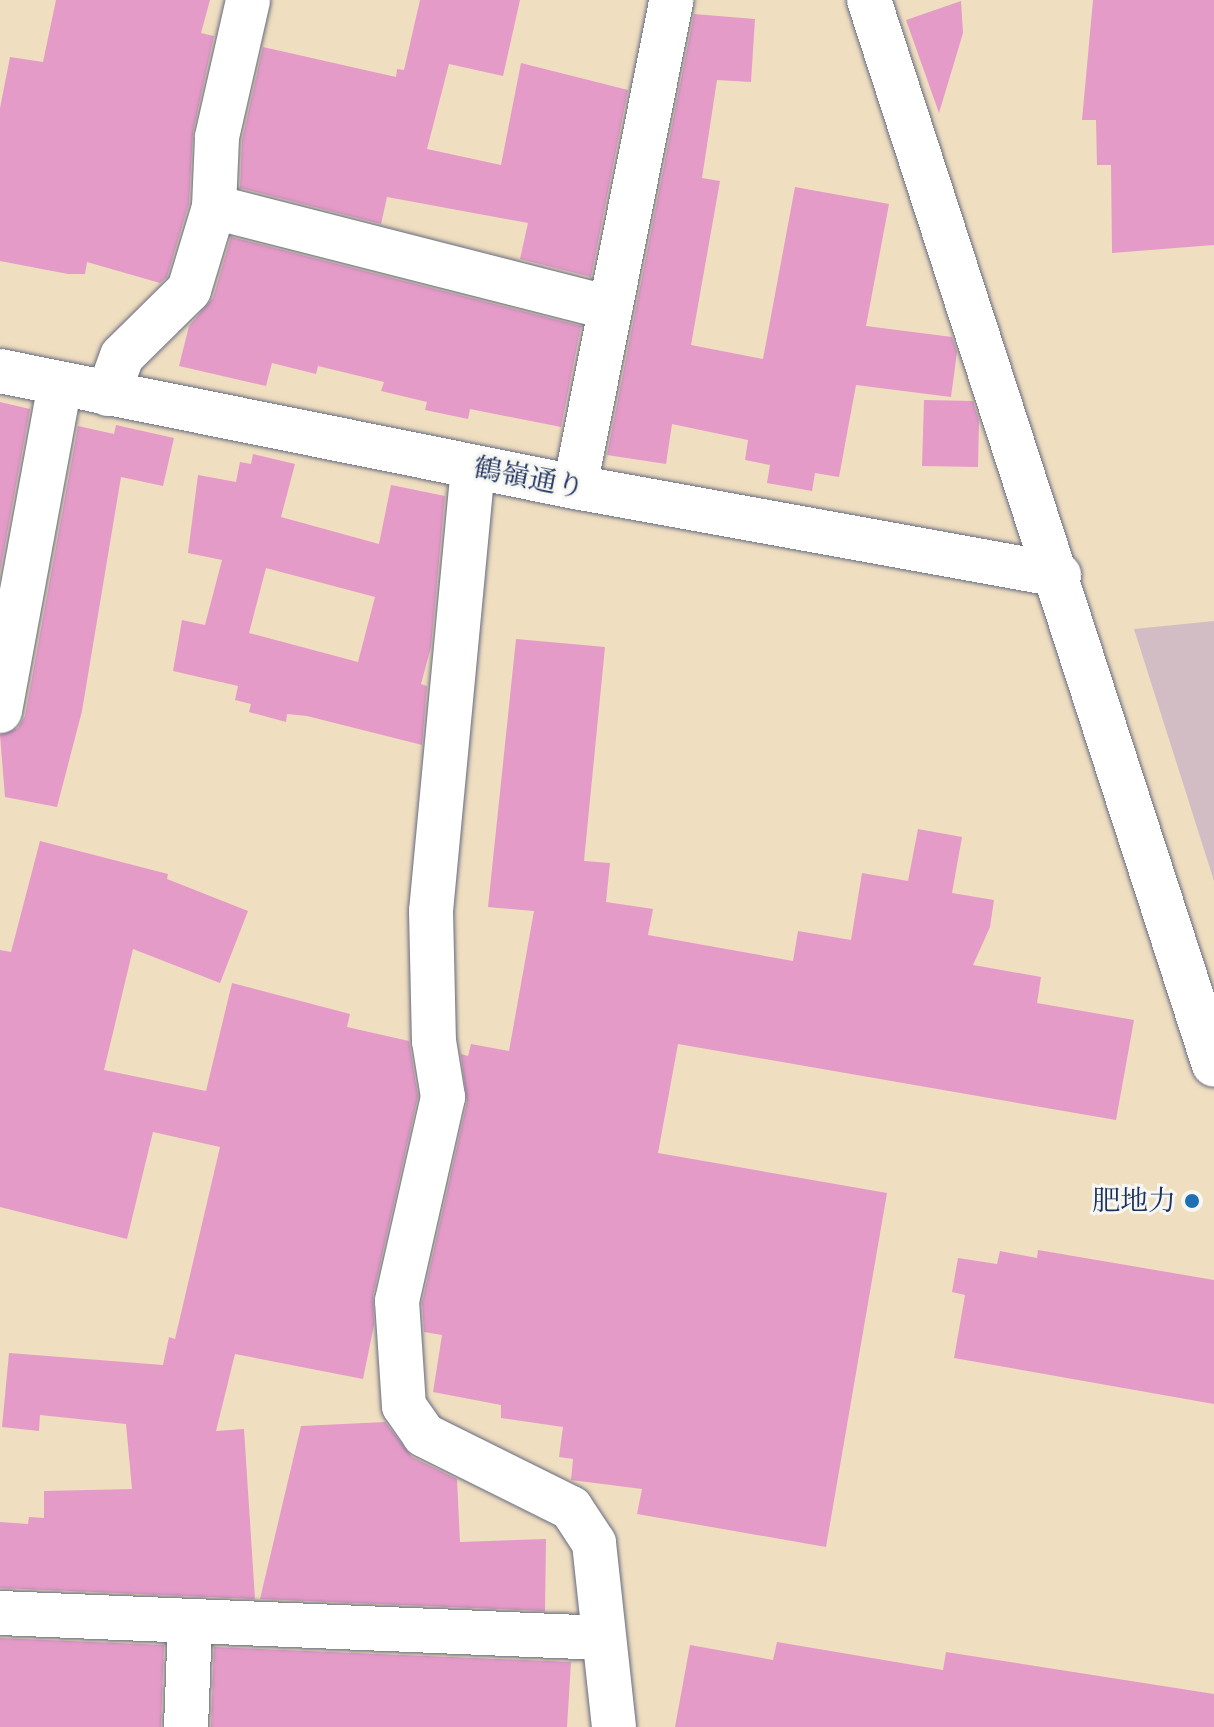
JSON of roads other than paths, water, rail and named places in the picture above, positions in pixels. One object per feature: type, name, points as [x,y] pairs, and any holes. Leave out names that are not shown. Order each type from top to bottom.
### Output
[{"type":"street","points":[[108,394],[122,356],[189,290],[214,207],[217,137],[248,0]]},
{"type":"street","points":[[575,487],[671,0]]},
{"type":"street","points":[[869,0],[1059,575],[1214,1065]]},
{"type":"street","points":[[214,207],[610,308]]},
{"type":"street","name":"鶴嶺通り","points":[[0,371],[575,487],[1059,575]]},
{"type":"street","points":[[0,711],[60,384]]},
{"type":"street","points":[[473,467],[431,911],[434,1041],[443,1097],[397,1301],[402,1392],[404,1406],[424,1435],[571,1508],[594,1543],[614,1727]]},
{"type":"street","points":[[0,1613],[603,1638]]},
{"type":"street","points":[[186,1727],[190,1621]]},
{"type":"place","name":"肥地力","points":[[1192,1201]]}]
